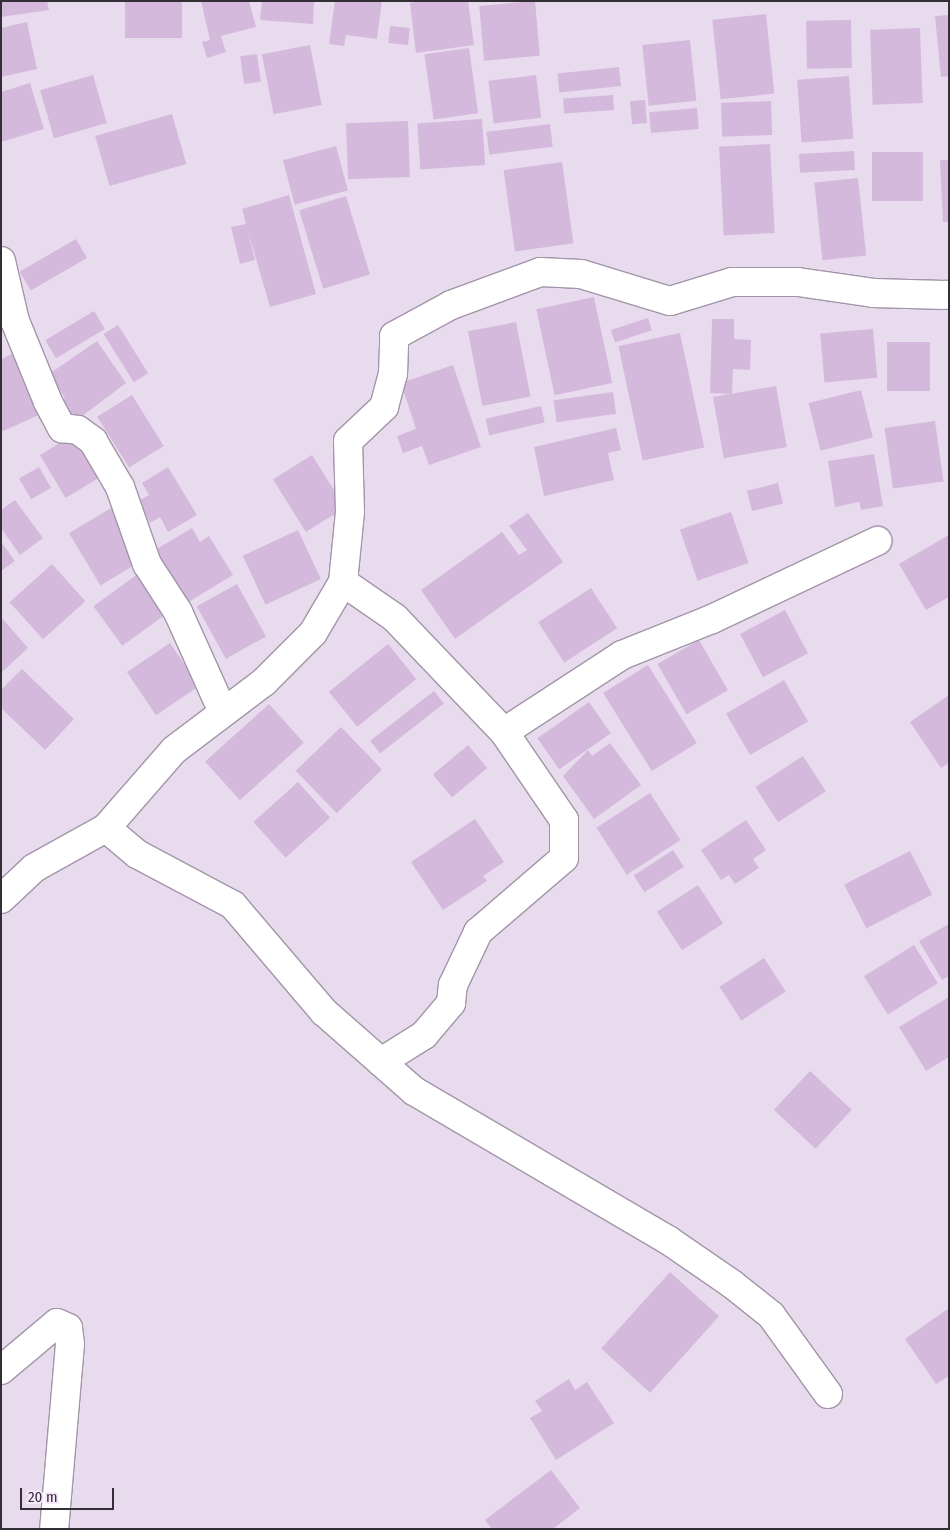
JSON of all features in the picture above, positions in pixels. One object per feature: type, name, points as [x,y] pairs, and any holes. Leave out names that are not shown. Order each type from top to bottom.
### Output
[{"type":"street","points":[[1,261],[15,322],[48,402],[62,428],[78,430],[93,441],[120,487],[147,564],[178,612],[224,712]]},
{"type":"street","points":[[1,900],[34,868],[106,828],[174,750],[264,682],[312,633],[343,582],[350,512],[348,441],[384,407],[393,374],[394,336],[451,305],[540,272],[581,274],[670,301],[732,282],[798,282],[873,293],[949,295]]},
{"type":"street","points":[[504,732],[622,655],[712,619],[877,541]]},
{"type":"street","points":[[343,582],[395,618],[504,732],[564,820],[564,858],[478,932],[453,985],[451,1003],[424,1035],[382,1062]]},
{"type":"street","points":[[106,828],[137,854],[233,905],[324,1012],[414,1091],[668,1240],[732,1284],[771,1315],[828,1394]]},
{"type":"street","points":[[1,1370],[57,1323],[68,1328],[70,1344],[54,1529]]},
{"type":"building","points":[[1,1],[47,1],[49,10],[1,17]]},
{"type":"building","points":[[125,1],[182,1],[182,38],[125,38]]},
{"type":"building","points":[[201,1],[249,1],[256,27],[221,36],[226,52],[207,58],[202,42],[210,40]]},
{"type":"building","points":[[262,1],[314,1],[313,24],[260,20]]},
{"type":"building","points":[[335,1],[382,1],[377,39],[346,35],[344,46],[329,44]]},
{"type":"building","points":[[420,1],[468,1],[474,45],[416,53],[410,3]]},
{"type":"building","points":[[535,1],[540,56],[484,61],[479,6]]},
{"type":"building","points":[[766,14],[774,94],[721,99],[712,20]]},
{"type":"building","points":[[949,15],[949,76],[941,77],[935,16]]},
{"type":"building","points":[[851,20],[852,68],[807,69],[806,21]]},
{"type":"building","points":[[27,22],[37,69],[1,77],[1,28]]},
{"type":"building","points":[[390,26],[410,28],[408,45],[388,43]]},
{"type":"building","points":[[920,28],[923,103],[873,105],[870,30]]},
{"type":"building","points":[[690,40],[696,101],[649,106],[642,45]]},
{"type":"building","points":[[310,45],[322,105],[274,114],[262,54]]},
{"type":"building","points":[[469,48],[478,113],[434,120],[424,54]]},
{"type":"building","points":[[257,54],[261,82],[244,84],[240,56]]},
{"type":"building","points":[[619,67],[621,86],[559,92],[557,73]]},
{"type":"building","points":[[93,75],[107,123],[54,138],[40,90]]},
{"type":"building","points":[[536,75],[541,118],[494,124],[488,81]]},
{"type":"building","points":[[849,76],[853,139],[802,142],[797,80]]},
{"type":"building","points":[[30,83],[44,129],[1,142],[1,92]]},
{"type":"building","points":[[613,95],[614,110],[564,113],[563,98]]},
{"type":"building","points":[[645,100],[647,123],[632,124],[630,101]]},
{"type":"building","points":[[771,101],[772,135],[722,137],[721,103]]},
{"type":"building","points":[[697,108],[699,129],[651,133],[649,112]]},
{"type":"building","points":[[172,114],[186,164],[109,186],[95,136]]},
{"type":"building","points":[[482,119],[485,165],[420,169],[417,124]]},
{"type":"building","points":[[408,121],[410,177],[348,179],[346,123]]},
{"type":"building","points":[[550,124],[553,147],[489,155],[486,132]]},
{"type":"building","points":[[770,144],[775,233],[724,236],[719,147]]},
{"type":"building","points":[[336,146],[348,190],[295,205],[283,160]]},
{"type":"building","points":[[854,151],[855,170],[800,173],[799,154]]},
{"type":"building","points":[[872,152],[923,152],[923,201],[872,201]]},
{"type":"building","points":[[940,160],[949,160],[949,222],[943,222]]},
{"type":"building","points":[[562,162],[573,243],[515,251],[504,170]]},
{"type":"building","points":[[858,178],[866,256],[822,260],[814,183]]},
{"type":"building","points":[[289,195],[316,294],[270,307],[248,231],[255,260],[240,264],[231,227],[246,224],[242,209]]},
{"type":"building","points":[[346,196],[370,274],[323,289],[299,210]]},
{"type":"building","points":[[76,239],[87,258],[31,291],[20,272]]},
{"type":"building","points":[[594,297],[612,383],[555,395],[536,309]]},
{"type":"building","points":[[94,311],[105,329],[56,358],[45,340]]},
{"type":"building","points":[[648,318],[652,330],[615,342],[611,330]]},
{"type":"building","points":[[712,319],[734,319],[734,339],[751,340],[750,370],[733,369],[732,394],[710,393]]},
{"type":"building","points":[[516,322],[531,397],[482,406],[468,331]]},
{"type":"building","points":[[118,325],[148,373],[134,382],[104,334]]},
{"type":"building","points":[[873,329],[877,378],[824,382],[820,334]]},
{"type":"building","points":[[680,333],[704,447],[643,461],[618,346]]},
{"type":"building","points":[[97,341],[126,383],[69,426],[55,406],[65,398],[49,374]]},
{"type":"building","points":[[887,342],[930,342],[930,391],[887,391]]},
{"type":"building","points":[[16,352],[43,413],[1,432],[1,359]]},
{"type":"building","points":[[453,365],[481,447],[429,465],[422,446],[403,453],[397,436],[416,429],[401,383]]},
{"type":"building","points":[[776,386],[787,447],[724,458],[713,397]]},
{"type":"building","points":[[861,390],[873,438],[820,451],[809,403]]},
{"type":"building","points":[[613,392],[616,414],[557,422],[554,400]]},
{"type":"building","points":[[132,395],[164,446],[129,468],[97,417]]},
{"type":"building","points":[[541,406],[545,423],[489,435],[485,419]]},
{"type":"building","points":[[935,421],[943,481],[893,489],[884,428]]},
{"type":"building","points":[[616,428],[621,450],[608,453],[614,480],[544,496],[534,447]]},
{"type":"building","points":[[75,434],[101,477],[66,498],[40,455]]},
{"type":"building","points":[[874,454],[883,506],[861,510],[859,502],[835,507],[828,461]]},
{"type":"building","points":[[312,455],[345,508],[306,532],[273,479]]},
{"type":"building","points":[[39,467],[51,488],[31,499],[19,478]]},
{"type":"building","points":[[168,467],[197,515],[168,532],[160,517],[150,523],[138,501],[149,495],[142,483]]},
{"type":"building","points":[[778,483],[783,503],[752,511],[747,491]]},
{"type":"building","points":[[15,500],[43,538],[20,555],[1,528],[1,510]]},
{"type":"building","points":[[111,508],[142,560],[100,586],[69,533]]},
{"type":"building","points":[[731,512],[749,563],[698,581],[680,530]]},
{"type":"building","points":[[528,513],[563,562],[455,639],[421,590],[502,532],[519,555],[527,550],[509,526]]},
{"type":"building","points":[[192,528],[200,542],[209,536],[233,575],[177,609],[145,556]]},
{"type":"building","points":[[298,530],[321,579],[266,605],[243,556]]},
{"type":"building","points":[[949,535],[949,597],[926,610],[899,564]]},
{"type":"building","points":[[1,542],[15,561],[1,571]]},
{"type":"building","points":[[52,564],[85,601],[43,639],[10,602]]},
{"type":"building","points":[[146,568],[175,608],[122,646],[93,606]]},
{"type":"building","points":[[237,584],[266,636],[226,659],[197,606]]},
{"type":"building","points":[[591,588],[617,628],[564,663],[538,622]]},
{"type":"building","points":[[785,610],[808,653],[763,677],[740,634]]},
{"type":"building","points":[[1,617],[28,648],[1,673]]},
{"type":"building","points":[[699,640],[728,690],[686,714],[657,664]]},
{"type":"building","points":[[170,643],[199,686],[156,715],[127,672]]},
{"type":"building","points":[[388,644],[416,679],[357,727],[329,692]]},
{"type":"building","points":[[648,665],[697,743],[652,771],[603,693]]},
{"type":"building","points":[[22,669],[74,719],[45,750],[1,708],[1,690]]},
{"type":"building","points":[[784,680],[808,722],[750,755],[726,714]]},
{"type":"building","points":[[434,691],[444,704],[380,753],[370,741]]},
{"type":"building","points":[[949,695],[949,763],[941,768],[910,722]]},
{"type":"building","points":[[589,702],[611,733],[559,769],[537,738]]},
{"type":"building","points":[[269,704],[304,743],[240,800],[205,762]]},
{"type":"building","points":[[341,727],[382,769],[337,813],[296,771]]},
{"type":"building","points":[[610,743],[641,785],[594,819],[563,776],[588,750],[592,756]]},
{"type":"building","points":[[468,745],[487,768],[452,798],[433,775]]},
{"type":"building","points":[[803,756],[826,791],[778,822],[755,787]]},
{"type":"building","points":[[298,782],[330,818],[286,858],[253,822]]},
{"type":"building","points":[[650,793],[680,840],[627,875],[596,828]]},
{"type":"building","points":[[475,819],[504,862],[483,876],[487,881],[443,910],[411,862]]},
{"type":"building","points":[[746,820],[766,850],[753,859],[759,868],[735,884],[729,875],[721,880],[701,850]]},
{"type":"building","points":[[673,850],[684,867],[644,892],[634,876]]},
{"type":"building","points":[[910,851],[932,895],[866,928],[844,885]]},
{"type":"building","points":[[698,885],[723,924],[682,950],[657,912]]},
{"type":"building","points":[[949,924],[949,976],[942,980],[919,941]]},
{"type":"building","points":[[914,945],[938,983],[888,1014],[864,976]]},
{"type":"building","points":[[764,958],[786,992],[741,1020],[720,987]]},
{"type":"building","points":[[949,997],[949,1057],[926,1071],[899,1027]]},
{"type":"building","points":[[810,1071],[852,1110],[816,1149],[774,1110]]},
{"type":"building","points":[[670,1272],[719,1316],[650,1393],[601,1349]]},
{"type":"building","points":[[949,1308],[949,1376],[936,1384],[905,1339]]},
{"type":"building","points":[[569,1379],[575,1390],[587,1382],[614,1423],[556,1460],[530,1418],[542,1411],[535,1401]]},
{"type":"building","points":[[551,1470],[580,1508],[553,1529],[492,1529],[485,1520]]}]
